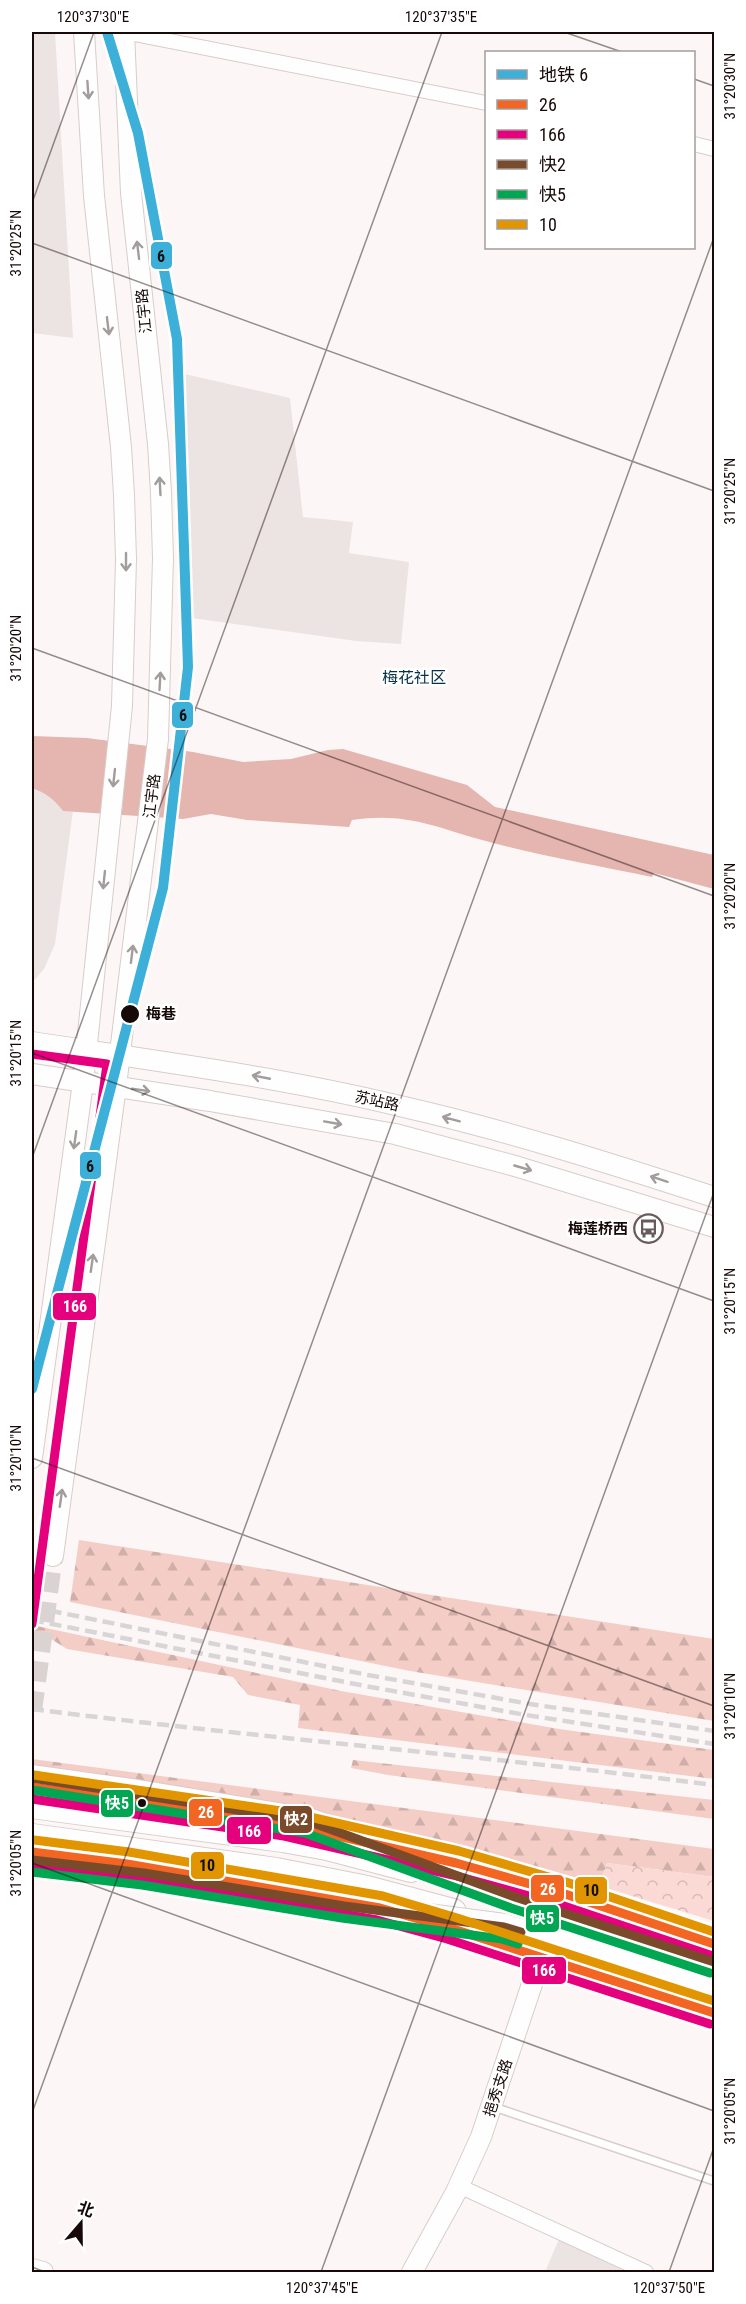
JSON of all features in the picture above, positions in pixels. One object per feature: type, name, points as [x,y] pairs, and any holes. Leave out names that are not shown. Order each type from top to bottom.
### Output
[{"type":"highway","points":[[32,1778],[308,1821],[515,1897],[714,1962]]},
{"type":"highway","points":[[32,1805],[316,1845],[515,1897]]},
{"type":"highway","points":[[32,1837],[323,1879],[436,1907],[714,1994]]},
{"type":"highway","points":[[32,1860],[144,1873],[345,1906],[504,1927]]},
{"type":"main road","points":[[32,1458],[83,1082],[122,706],[126,559],[121,447],[94,196],[84,32]]},
{"type":"main road","name":"江宇路","points":[[53,1556],[116,1086],[158,739],[163,558],[161,493],[158,444],[131,193],[124,32]]},
{"type":"main road","name":"苏站路","points":[[32,1042],[254,1075],[404,1106],[517,1136],[714,1197]]},
{"type":"main road","name":"苏站路","points":[[32,1074],[210,1101],[395,1134],[526,1169],[714,1227]]},
{"type":"main road","points":[[32,1788],[286,1824],[456,1863],[562,1893],[714,1944]]},
{"type":"main road","points":[[32,1852],[127,1863],[380,1908],[542,1957],[714,2013]]},
{"type":"main road","name":"挹秀支路","points":[[412,2272],[459,2186],[481,2136],[562,1893]]},
{"type":"main road","points":[[32,2269],[43,2272]]},
{"type":"street","points":[[124,32],[485,103]]},
{"type":"street","points":[[695,144],[714,148]]},
{"type":"street","points":[[459,2186],[646,2272]]},
{"type":"lane","points":[[492,2106],[714,2181]]},
{"type":"shaded area","points":[[32,32],[55,32],[73,338],[32,333]]},
{"type":"shaded area","points":[[176,372],[290,398],[303,517],[353,522],[349,553],[409,562],[401,644],[356,641],[185,617],[186,539]]},
{"type":"shaded area","points":[[32,736],[87,738],[193,752],[243,762],[291,759],[328,750],[343,749],[467,785],[495,807],[714,855],[714,889],[654,873],[652,877],[524,850],[403,819],[352,820],[349,827],[247,820],[211,814],[183,819],[63,811],[49,797],[32,788]]},
{"type":"shaded area","points":[[32,788],[45,792],[63,811],[73,811],[55,944],[44,969],[32,983]]},
{"type":"shaded area","points":[[559,2239],[626,2272],[545,2272]]},
{"type":"green space","points":[[79,1540],[714,1639],[714,1721],[410,1671],[70,1602]]},
{"type":"green space","points":[[32,1625],[341,1691],[559,1729],[714,1750],[714,1779],[298,1728],[300,1705],[248,1695],[233,1677],[67,1649],[48,1637],[32,1635]]},
{"type":"green space","points":[[32,1759],[714,1849],[714,1877],[607,1863],[599,1886],[329,1817],[32,1769]]},
{"type":"green space","points":[[353,1760],[714,1800],[714,1819],[388,1775],[351,1768]]},
{"type":"green space","points":[[607,1863],[714,1877],[714,1921],[599,1886]]},
{"type":"tunnel","points":[[32,1711],[53,1556]]},
{"type":"railway","points":[[32,1607],[368,1675],[530,1704],[714,1731]]},
{"type":"railway","points":[[32,1620],[365,1686],[526,1715],[714,1744]]},
{"type":"railway","points":[[32,1709],[714,1785]]},
{"type":"metro line","name":"6","points":[[32,1389],[163,888],[188,667],[177,339],[138,133],[107,32]]},
{"type":"transit line","name":"166","points":[[32,1054],[107,1064],[32,1624]]},
{"type":"transit line","name":"10","points":[[34,1775],[288,1812],[459,1851],[566,1882],[714,1932]]},
{"type":"transit line","name":"快2","points":[[32,1778],[308,1821],[515,1897],[714,1962]]},
{"type":"transit line","name":"26","points":[[32,1787],[286,1824],[456,1863],[562,1893],[714,1944]]},
{"type":"transit line","name":"快5","points":[[32,1790],[305,1833],[511,1908],[710,1973]]},
{"type":"transit line","name":"166","points":[[32,1799],[284,1836],[453,1875],[558,1904],[710,1955]]},
{"type":"transit line","name":"10","points":[[34,1840],[129,1852],[383,1896],[714,2001]]},
{"type":"transit line","name":"26","points":[[32,1852],[127,1864],[380,1908],[450,1928],[714,2013]]},
{"type":"transit line","name":"快2","points":[[32,1860],[144,1873],[344,1906],[504,1927],[521,1932]]},
{"type":"transit line","name":"166","points":[[32,1864],[125,1876],[377,1920],[447,1939],[710,2024]]},
{"type":"transit line","name":"快5","points":[[32,1872],[142,1885],[342,1918],[502,1939],[518,1944]]},
{"type":"place","name":"梅巷","points":[[130,1014]]},
{"type":"place","name":"梅莲桥西","points":[[649,1229]]},
{"type":"district","name":"梅花社区","points":[[414,677]]}]
